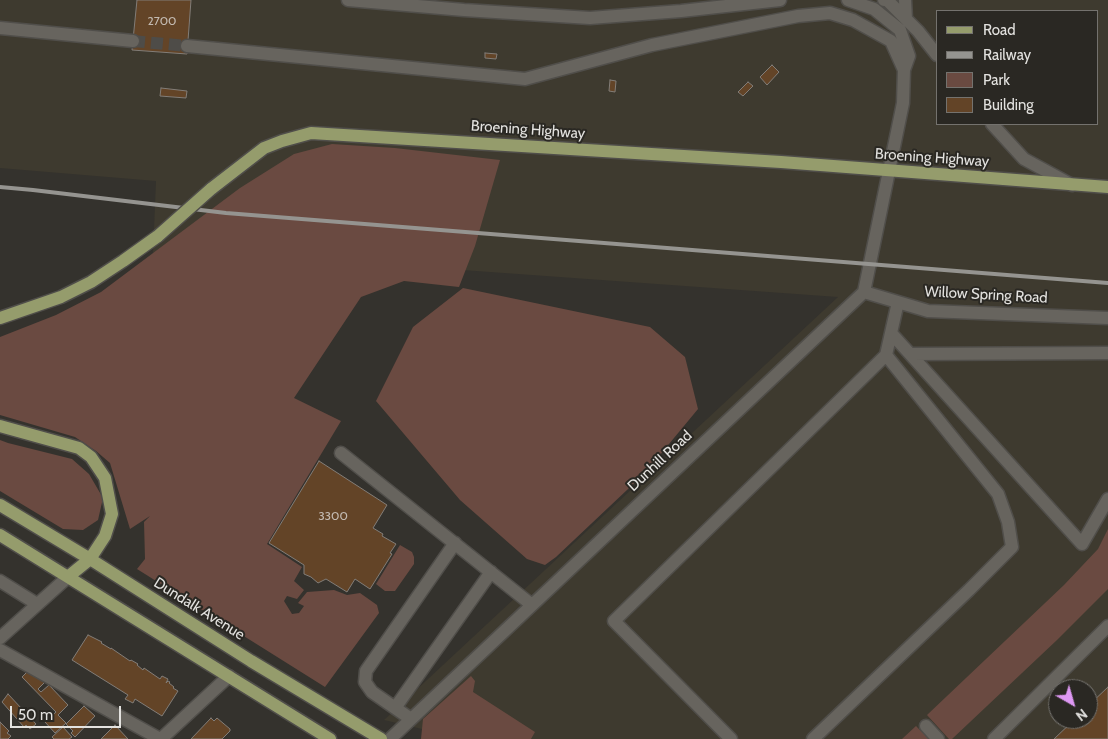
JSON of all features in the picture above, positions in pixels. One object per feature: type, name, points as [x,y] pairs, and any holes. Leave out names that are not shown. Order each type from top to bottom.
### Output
[{"type":"main road","name":"Broening Highway","points":[[0,318],[60,297],[91,282],[158,236],[212,189],[264,148],[311,133],[781,162],[1108,188]]},
{"type":"main road","points":[[0,426],[80,448],[91,457],[105,478],[112,514],[105,536],[90,559],[69,576]]},
{"type":"main road","name":"Dundalk Avenue","points":[[0,505],[90,559],[251,661],[381,739]]},
{"type":"main road","points":[[0,535],[330,739]]},
{"type":"street","points":[[348,0],[590,18],[681,11],[780,0]]},
{"type":"street","points":[[681,11],[700,0]]},
{"type":"street","points":[[848,0],[874,9],[918,31],[936,53]]},
{"type":"street","points":[[880,0],[903,24]]},
{"type":"street","points":[[884,0],[887,0],[903,24]]},
{"type":"street","points":[[864,292],[903,103],[904,70],[909,56],[903,24],[905,0]]},
{"type":"street","points":[[187,46],[525,79],[652,45],[798,16],[830,13],[852,20],[891,42],[904,70]]},
{"type":"street","points":[[0,28],[133,41]]},
{"type":"street","points":[[993,125],[1024,159],[1072,185]]},
{"type":"street","name":"Willow Spring Road","points":[[864,292],[928,311],[1108,318]]},
{"type":"street","name":"Dunhill Road","points":[[390,739],[864,292]]},
{"type":"street","points":[[731,739],[614,620],[886,355],[898,302]]},
{"type":"street","points":[[891,333],[1082,544],[1108,499]]},
{"type":"street","points":[[910,354],[1108,353]]},
{"type":"street","points":[[813,739],[970,590],[1012,547],[1008,522],[998,494],[886,355]]},
{"type":"street","points":[[341,453],[532,605]]},
{"type":"street","points":[[411,719],[372,692],[365,682],[366,671],[454,543]]},
{"type":"street","points":[[395,708],[491,572]]},
{"type":"street","points":[[0,638],[69,576]]},
{"type":"street","points":[[0,581],[36,604]]},
{"type":"street","points":[[994,739],[1108,626]]},
{"type":"street","points":[[0,650],[160,739],[229,676]]},
{"type":"street","points":[[926,726],[938,739]]},
{"type":"shaded area","points":[[0,0],[1108,0],[1108,739],[438,739],[422,729],[384,720],[838,297],[365,263],[142,521],[156,181],[0,168]]},
{"type":"green space","points":[[332,144],[395,148],[500,160],[475,246],[459,287],[404,281],[361,297],[294,398],[341,421],[267,544],[302,567],[294,581],[304,590],[297,599],[287,596],[284,601],[292,614],[299,613],[304,606],[298,603],[307,592],[334,590],[347,595],[360,593],[377,605],[379,613],[325,687],[137,569],[145,559],[144,522],[150,516],[130,529],[110,463],[75,437],[0,415],[0,337],[56,315],[101,292],[240,188],[294,154]]},
{"type":"green space","points":[[463,288],[650,327],[685,357],[698,409],[645,473],[556,557],[545,565],[527,559],[460,500],[376,401],[413,327]]},
{"type":"green space","points":[[0,440],[72,459],[89,474],[103,498],[98,520],[83,530],[63,529],[0,491]]},
{"type":"green space","points":[[1108,529],[1108,589],[1057,640],[952,739],[949,739],[927,715],[1064,585],[1098,549]]},
{"type":"green space","points":[[400,545],[412,552],[414,564],[395,591],[385,591],[376,584]]},
{"type":"green space","points":[[471,676],[475,681],[473,692],[535,732],[531,739],[421,739],[423,719]]},
{"type":"green space","points":[[916,726],[929,739],[902,739]]},
{"type":"building","points":[[137,0],[191,0],[187,54],[132,50]]},
{"type":"building","points":[[485,53],[497,54],[496,59],[485,58]]},
{"type":"building","points":[[772,65],[779,72],[767,85],[760,77]]},
{"type":"building","points":[[610,80],[616,81],[615,92],[609,91]]},
{"type":"building","points":[[748,82],[753,86],[743,96],[738,92]]},
{"type":"building","points":[[161,88],[187,91],[186,98],[160,96]]},
{"type":"building","points":[[319,461],[387,505],[373,528],[396,544],[390,553],[392,554],[370,589],[355,579],[347,592],[326,579],[318,583],[304,574],[304,565],[269,543]]},
{"type":"building","points":[[88,635],[138,664],[143,670],[144,668],[160,679],[162,676],[168,679],[166,683],[170,682],[173,688],[178,691],[162,716],[135,699],[133,703],[125,699],[128,695],[72,660]]},
{"type":"building","points":[[27,672],[45,682],[38,689],[41,692],[49,685],[68,705],[58,715],[66,723],[55,733],[45,722],[56,712],[22,677]]},
{"type":"building","points":[[1108,687],[1108,739],[1054,739],[1064,729],[1098,729],[1098,696]]},
{"type":"building","points":[[8,694],[36,724],[30,729],[26,725],[24,727],[2,702]]},
{"type":"building","points":[[84,706],[95,716],[75,737],[71,733],[73,731],[66,724]]},
{"type":"building","points":[[211,718],[214,721],[217,718],[230,731],[222,739],[191,739]]},
{"type":"building","points":[[0,722],[9,731],[7,733],[11,736],[8,739],[0,739]]},
{"type":"building","points":[[115,725],[128,739],[101,739]]},
{"type":"building","points":[[63,727],[72,737],[69,739],[54,739],[52,737]]},
{"type":"tunnel","points":[[133,41],[187,46]]},
{"type":"railway","points":[[0,187],[226,213],[1108,283]]}]
